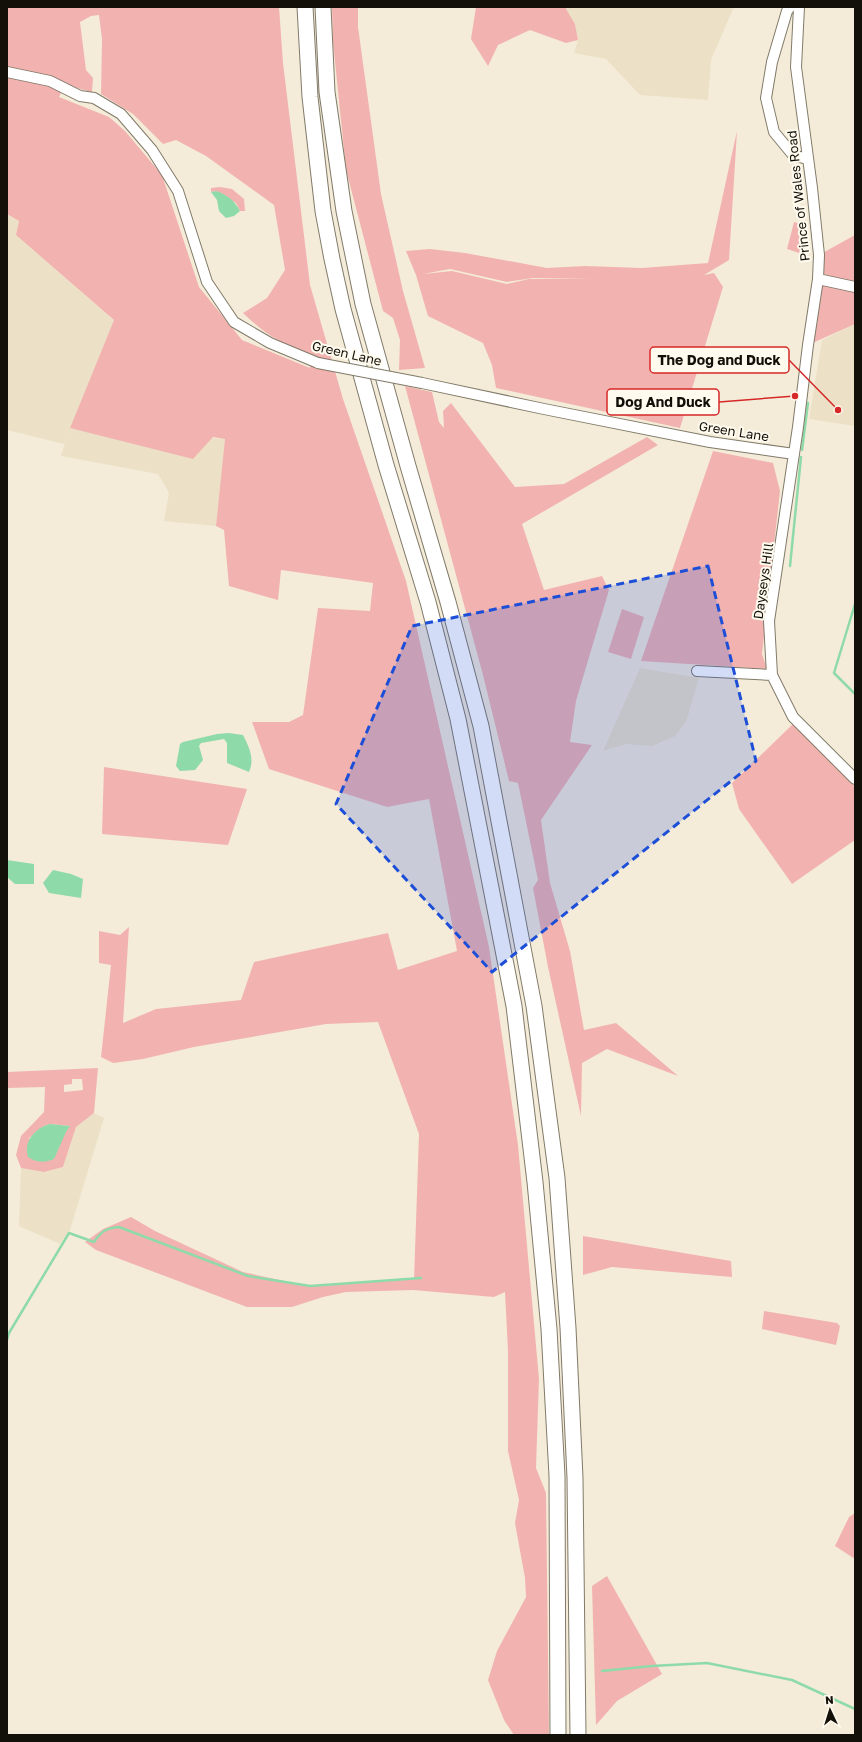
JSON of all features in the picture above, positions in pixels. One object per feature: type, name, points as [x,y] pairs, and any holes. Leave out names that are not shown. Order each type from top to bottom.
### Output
[{"type":"highway","points":[[305,7],[310,97],[324,212],[332,259],[343,309],[386,465],[428,602],[458,719],[514,1006],[535,1182],[549,1329],[557,1476],[558,1735]]},
{"type":"highway","points":[[323,7],[328,99],[344,211],[363,304],[448,602],[480,726],[534,1006],[557,1178],[568,1328],[575,1478],[578,1735]]},
{"type":"street","points":[[790,7],[787,12],[772,62],[766,98],[774,132],[793,155],[807,159]]},
{"type":"street","name":"Prince of Wales Road","points":[[794,454],[818,279],[819,255],[796,67],[799,7]]},
{"type":"street","name":"Green Lane","points":[[7,72],[50,81],[80,96],[94,98],[122,114],[152,150],[178,191],[207,282],[234,322],[270,343],[318,362],[710,442],[794,454]]},
{"type":"street","points":[[818,279],[855,287]]},
{"type":"street","name":"Dayseys Hill","points":[[794,454],[769,621],[772,675],[793,717],[855,779]]},
{"type":"street","points":[[697,671],[772,675]]},
{"type":"highlighted area","points":[[708,566],[756,761],[492,972],[336,804],[412,626]]},
{"type":"shaded area","points":[[7,7],[279,7],[283,63],[310,285],[343,399],[406,581],[489,947],[518,1145],[539,1379],[536,1468],[546,1493],[549,1735],[514,1735],[504,1720],[488,1680],[497,1651],[526,1597],[525,1578],[515,1523],[519,1500],[508,1451],[508,1351],[505,1292],[494,1297],[413,1290],[346,1292],[323,1297],[292,1307],[247,1307],[96,1250],[85,1242],[103,1229],[131,1217],[155,1231],[243,1272],[307,1286],[414,1280],[419,1134],[378,1022],[326,1024],[194,1047],[143,1059],[113,1063],[101,1057],[111,965],[99,963],[99,931],[120,935],[129,927],[123,1023],[156,1009],[241,1000],[254,962],[388,933],[398,970],[457,951],[429,799],[387,807],[269,769],[252,722],[289,722],[303,715],[318,608],[370,611],[373,583],[281,570],[278,600],[229,586],[224,530],[216,526],[225,439],[213,437],[193,459],[70,428],[114,320],[16,235],[19,221],[7,214]],"holes":[[[99,15],[102,39],[101,94],[133,114],[163,144],[176,140],[206,156],[274,205],[285,270],[267,298],[243,313],[258,326],[281,342],[308,353],[310,368],[242,340],[199,287],[162,175],[125,131],[109,117],[59,97],[65,85],[92,92],[93,78],[86,70],[80,22],[91,16]]]},
{"type":"shaded area","points":[[332,7],[358,7],[358,27],[381,194],[403,291],[425,368],[399,370],[400,340],[393,318],[383,311],[346,170],[333,42]]},
{"type":"shaded area","points":[[476,7],[565,7],[575,24],[578,40],[566,43],[530,30],[498,45],[488,66],[471,39]]},
{"type":"shaded area","points":[[565,7],[736,7],[733,9],[711,60],[708,100],[640,95],[606,59],[574,53],[578,40],[575,24]]},
{"type":"shaded area","points":[[737,131],[729,260],[704,275],[714,273],[723,287],[680,428],[496,388],[492,365],[483,343],[428,316],[416,275],[406,251],[430,249],[465,253],[547,268],[585,266],[642,268],[708,263]],"holes":[[[450,269],[507,282],[533,278],[592,278],[529,279],[507,284],[452,271],[423,274]]]},
{"type":"shaded area","points":[[220,187],[232,189],[244,199],[245,211],[240,211],[236,203],[216,191],[211,192],[211,188]]},
{"type":"shaded area","points":[[216,191],[231,199],[240,211],[234,216],[226,218],[219,211],[217,200],[211,192]]},
{"type":"shaded area","points":[[7,214],[19,221],[16,235],[114,320],[70,428],[226,439],[216,526],[164,521],[169,493],[158,474],[61,456],[67,436],[64,444],[7,430]]},
{"type":"shaded area","points":[[794,222],[807,226],[799,253],[787,249]]},
{"type":"shaded area","points":[[855,235],[855,324],[808,345],[819,255]]},
{"type":"shaded area","points":[[855,324],[855,426],[809,419],[822,340]]},
{"type":"shaded area","points":[[405,386],[432,392],[439,422],[444,428],[443,411],[451,403],[515,487],[564,484],[647,437],[658,445],[522,524],[544,590],[602,576],[609,590],[576,701],[570,742],[592,745],[541,820],[550,883],[570,951],[584,1030],[616,1023],[678,1076],[607,1049],[582,1063],[581,1116],[548,967],[533,888],[538,880],[518,783],[509,781],[483,675]]},
{"type":"shaded area","points":[[713,451],[773,463],[780,491],[762,654],[767,669],[641,661]]},
{"type":"shaded area","points":[[622,609],[644,617],[631,659],[608,652]]},
{"type":"shaded area","points":[[640,668],[699,678],[686,722],[675,736],[652,746],[626,744],[603,751]]},
{"type":"shaded area","points":[[794,723],[855,787],[855,840],[792,884],[739,809],[732,783]]},
{"type":"shaded area","points":[[229,733],[243,735],[251,758],[251,767],[249,772],[227,763],[227,743],[224,739],[201,743],[199,746],[203,760],[195,770],[180,771],[176,766],[180,744],[183,742],[217,734]]},
{"type":"shaded area","points":[[104,767],[247,789],[228,845],[102,834]]},
{"type":"shaded area","points":[[7,860],[34,864],[34,884],[15,884],[7,877]]},
{"type":"shaded area","points":[[53,870],[71,874],[83,879],[81,898],[49,893],[43,883]]},
{"type":"shaded area","points":[[98,1068],[94,1113],[76,1127],[63,1167],[44,1172],[21,1168],[16,1155],[21,1136],[44,1112],[45,1087],[7,1088],[7,1072]],"holes":[[[72,1079],[82,1079],[83,1090],[64,1092],[64,1085],[72,1084]],[[50,1124],[70,1126],[66,1131],[28,1139],[44,1126]]]},
{"type":"shaded area","points":[[94,1113],[104,1118],[70,1230],[60,1244],[19,1226],[21,1168],[44,1172],[63,1167],[76,1127]]},
{"type":"shaded area","points":[[50,1124],[70,1126],[54,1159],[41,1162],[28,1157],[27,1146],[32,1136],[35,1132]]},
{"type":"shaded area","points":[[583,1236],[731,1261],[732,1277],[612,1267],[583,1275]]},
{"type":"shaded area","points":[[764,1311],[837,1323],[840,1326],[836,1345],[762,1329]]},
{"type":"shaded area","points":[[855,1513],[855,1559],[835,1546],[849,1517]]},
{"type":"shaded area","points":[[607,1576],[662,1674],[617,1701],[596,1725],[592,1586]]},
{"type":"waterway","points":[[802,450],[808,403]]},
{"type":"waterway","points":[[790,566],[801,457]]},
{"type":"waterway","points":[[855,604],[834,673],[855,694]]},
{"type":"waterway","points":[[7,1340],[9,1333],[69,1233],[94,1242],[99,1235],[105,1231],[111,1228],[119,1227],[248,1276],[310,1286],[421,1278]]},
{"type":"waterway","points":[[602,1671],[707,1663],[792,1680],[855,1709]]},
{"type":"place","name":"Dog And Duck","points":[[795,396]]},
{"type":"place","name":"The Dog and Duck","points":[[838,410]]}]
